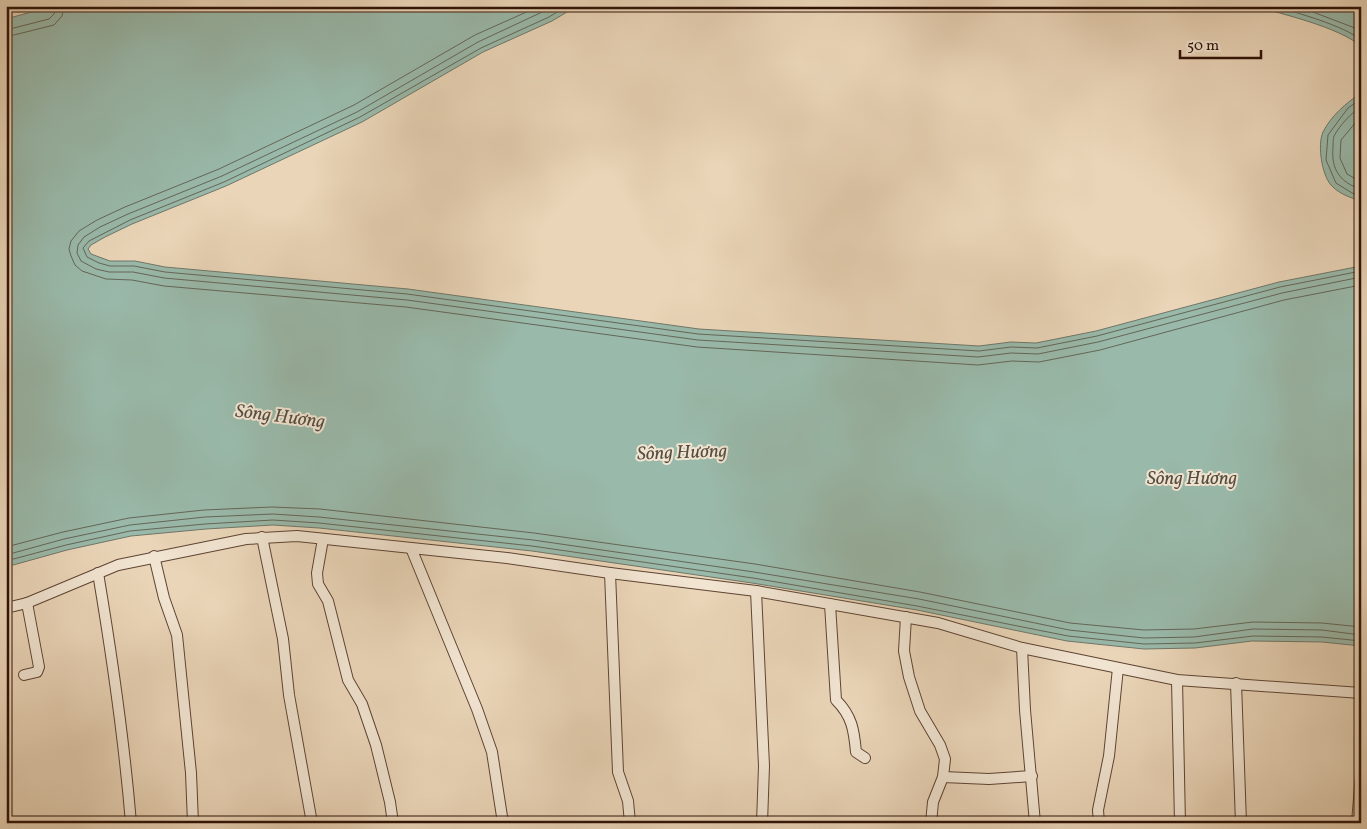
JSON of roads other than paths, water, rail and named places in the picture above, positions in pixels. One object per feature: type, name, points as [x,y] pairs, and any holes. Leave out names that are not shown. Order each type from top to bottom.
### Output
[{"type":"street","points":[[6,608],[27,603],[98,572],[154,556],[262,537],[297,536],[507,558],[756,591],[938,623],[1022,648],[1177,680],[1361,693]]},
{"type":"street","points":[[262,537],[283,639],[289,695],[312,823]]},
{"type":"street","points":[[323,539],[317,573],[318,584],[328,601],[348,680],[362,704],[376,745],[390,802],[393,823]]},
{"type":"street","points":[[411,548],[477,709],[492,752],[503,823]]},
{"type":"street","points":[[154,556],[164,598],[177,635],[191,773],[193,823]]},
{"type":"street","points":[[98,572],[119,703],[127,771],[130,823]]},
{"type":"street","points":[[610,573],[618,772],[628,801],[630,823]]},
{"type":"street","points":[[756,591],[764,766],[762,823]]},
{"type":"street","points":[[24,675],[37,672],[39,667],[27,603]]},
{"type":"street","points":[[830,604],[836,700],[846,710],[854,730],[856,752],[865,758]]},
{"type":"street","points":[[906,618],[904,651],[906,666],[920,711],[944,752],[946,765],[933,802],[930,823]]},
{"type":"street","points":[[1022,648],[1025,710],[1035,823]]},
{"type":"street","points":[[1099,823],[1098,810],[1109,756],[1118,668]]},
{"type":"street","points":[[1177,680],[1180,823]]},
{"type":"street","points":[[1236,683],[1241,823]]},
{"type":"street","points":[[1357,823],[1361,774]]},
{"type":"street","points":[[943,777],[988,779],[1032,776]]},
{"type":"water","name":"Sông Hương","points":[[53,6],[577,6],[552,21],[483,52],[362,122],[226,186],[132,224],[105,237],[91,245],[88,249],[91,254],[110,261],[135,261],[165,267],[408,289],[699,329],[979,346],[1011,342],[1036,343],[1096,331],[1279,282],[1361,266],[1361,646],[1322,642],[1252,641],[1195,648],[1144,649],[1067,641],[917,610],[752,583],[532,551],[319,528],[273,525],[131,536],[67,550],[6,567],[6,19]]},
{"type":"water","points":[[1253,6],[1361,6],[1361,46],[1351,39],[1325,27]]},
{"type":"water","points":[[1361,93],[1361,201],[1342,194],[1329,183],[1323,169],[1320,145],[1323,132],[1330,121],[1344,106]]}]
